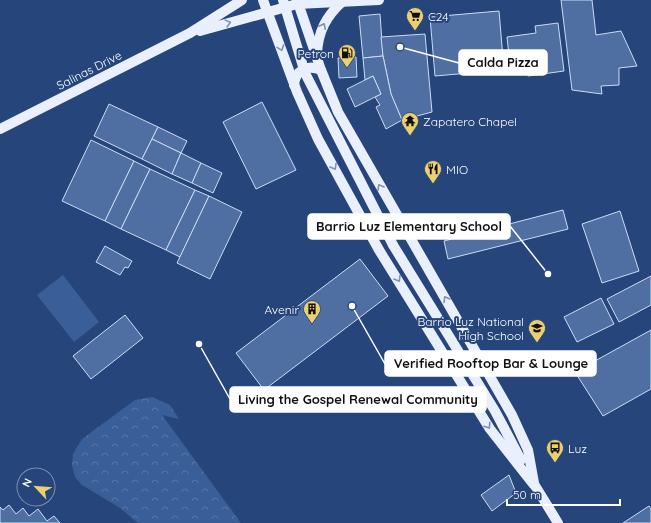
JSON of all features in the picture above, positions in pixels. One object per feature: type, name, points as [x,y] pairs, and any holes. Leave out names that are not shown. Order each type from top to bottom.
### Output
[{"type":"main road","name":"Salinas Drive","points":[[0,129],[190,33],[242,0]]},
{"type":"main road","points":[[263,0],[294,85],[318,139],[379,250],[490,429],[534,484]]},
{"type":"main road","points":[[283,0],[305,73],[393,245],[495,411],[534,484],[558,523]]},
{"type":"main road","name":"Salinas Drive","points":[[190,33],[267,12],[297,2],[379,0]]},
{"type":"main road","points":[[316,58],[321,29],[330,14],[343,1]]},
{"type":"main road","points":[[297,2],[320,70],[338,112],[512,415],[528,450],[534,484]]},
{"type":"main road","points":[[294,85],[296,77],[301,70],[313,67],[320,70]]},
{"type":"green space","points":[[63,275],[99,322],[74,342],[37,295]]},
{"type":"green space","points":[[152,397],[170,405],[179,419],[162,415],[241,523],[138,523],[120,508],[82,485],[75,477],[72,465],[73,454],[82,439],[135,400]]},
{"type":"building","points":[[561,0],[592,0],[596,35],[621,31],[637,66],[619,68],[619,85],[601,86],[602,94],[572,90]]},
{"type":"building","points":[[499,11],[504,70],[435,76],[430,17]]},
{"type":"building","points":[[380,14],[383,56],[363,58],[359,16]]},
{"type":"building","points":[[558,23],[564,71],[528,76],[526,63],[510,65],[507,37],[536,33],[535,26]]},
{"type":"building","points":[[425,34],[432,112],[402,120],[391,94],[383,56],[381,37]]},
{"type":"building","points":[[383,56],[391,94],[402,120],[386,129],[376,107],[380,105],[375,97],[381,94],[373,76],[365,80],[363,58]]},
{"type":"building","name":"Petron","points":[[356,57],[357,77],[339,78],[338,58]]},
{"type":"building","points":[[373,76],[381,94],[355,107],[347,89]]},
{"type":"building","points":[[262,102],[296,170],[256,189],[223,122]]},
{"type":"building","points":[[109,104],[158,127],[142,159],[94,136]]},
{"type":"building","points":[[158,127],[187,141],[181,153],[152,139]]},
{"type":"building","points":[[152,139],[181,153],[172,174],[142,159]]},
{"type":"building","points":[[91,140],[134,161],[105,221],[62,201]]},
{"type":"building","points":[[181,153],[201,163],[192,183],[172,174]]},
{"type":"building","points":[[134,161],[150,169],[121,229],[105,221]]},
{"type":"building","points":[[201,163],[222,173],[213,193],[192,183]]},
{"type":"building","points":[[150,169],[195,190],[166,250],[121,229]]},
{"type":"building","points":[[195,190],[209,196],[180,257],[166,250]]},
{"type":"building","points":[[209,196],[242,212],[210,279],[177,263]]},
{"type":"building","points":[[563,210],[568,229],[448,259],[444,241]]},
{"type":"building","points":[[620,211],[639,271],[602,283],[582,224]]},
{"type":"building","points":[[105,246],[132,261],[128,268],[125,267],[120,275],[96,262]]},
{"type":"building","name":"Avenir","points":[[360,259],[388,296],[264,390],[236,353]]},
{"type":"building","points":[[651,276],[651,305],[619,322],[607,299]]},
{"type":"building","points":[[601,298],[614,324],[577,342],[564,317]]},
{"type":"building","points":[[125,315],[143,338],[91,379],[73,356]]},
{"type":"building","points":[[651,330],[651,389],[603,416],[575,372]]},
{"type":"building","points":[[509,475],[516,493],[492,511],[481,495]]},
{"type":"building","points":[[9,505],[16,514],[23,508],[29,516],[38,509],[47,521],[54,516],[60,523],[0,523],[0,507],[3,510]]},
{"type":"building","points":[[649,506],[651,509],[651,523],[623,523]]},
{"type":"place","name":"C24","points":[[415,31]]},
{"type":"place","name":"Calda Pizza","points":[[400,47]]},
{"type":"place","name":"Petron","points":[[347,68]]},
{"type":"place","name":"Zapatero Chapel","points":[[410,136]]},
{"type":"place","name":"MIO","points":[[433,184]]},
{"type":"place","name":"Barrio Luz Elementary School","points":[[548,274]]},
{"type":"place","name":"Verified Rooftop Bar & Lounge","points":[[352,306]]},
{"type":"place","name":"Avenir","points":[[312,324]]},
{"type":"place","name":"Barrio Luz National High School","points":[[537,343]]},
{"type":"place","name":"Living the Gospel Renewal Community","points":[[199,344]]},
{"type":"place","name":"Luz","points":[[555,463]]}]
